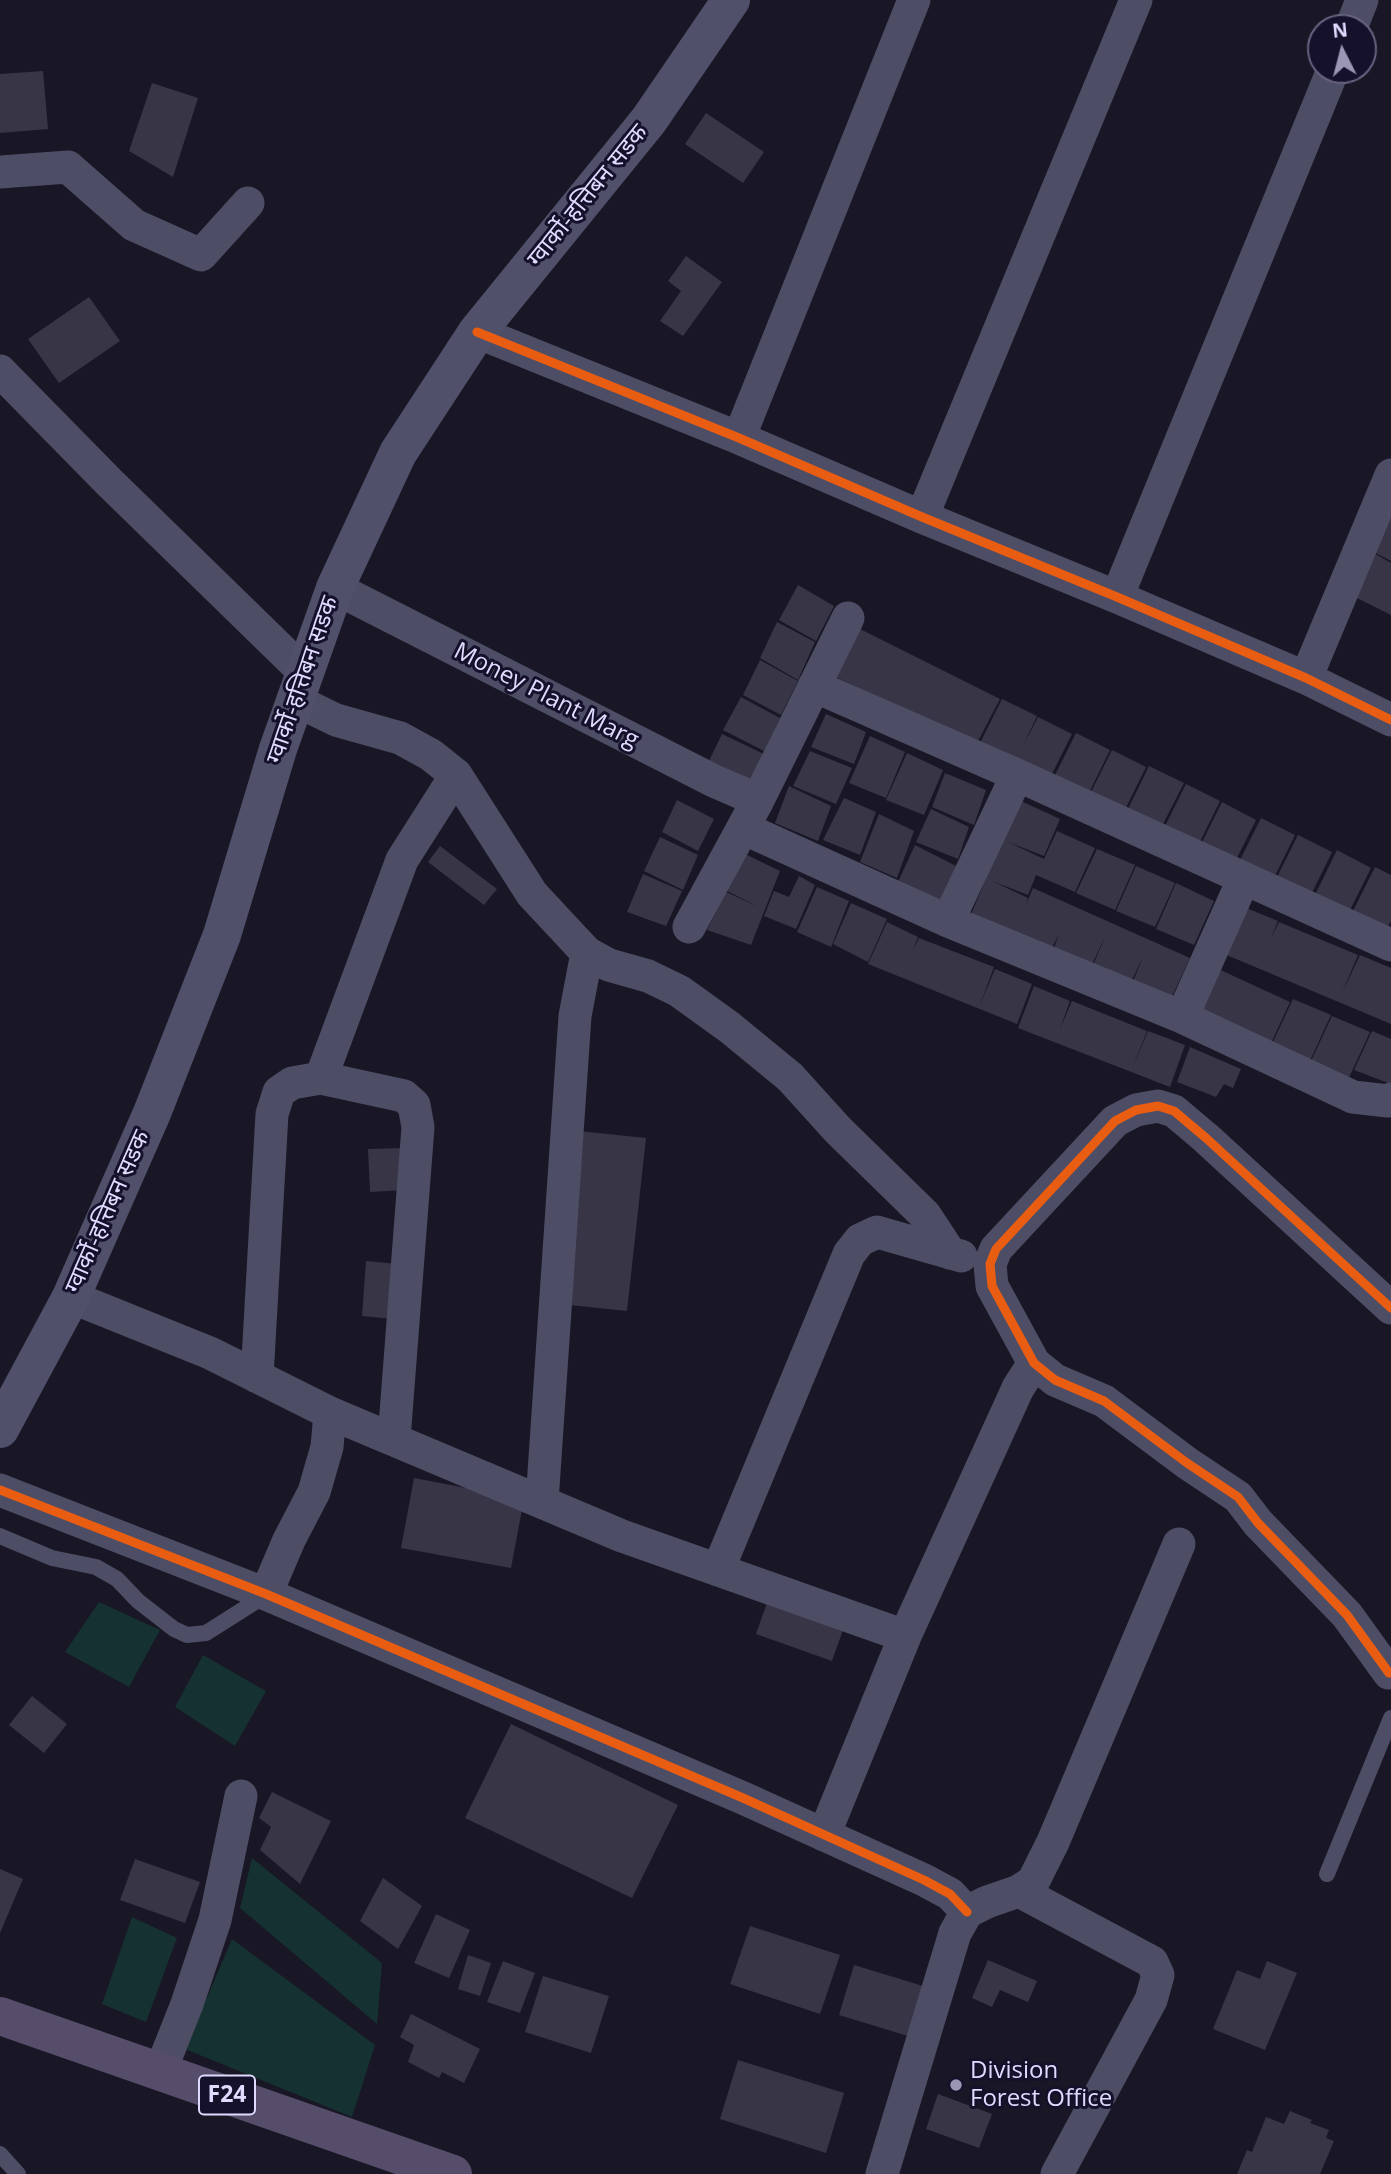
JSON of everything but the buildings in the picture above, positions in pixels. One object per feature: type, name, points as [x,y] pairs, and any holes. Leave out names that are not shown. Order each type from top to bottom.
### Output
[{"type":"main road","name":"ग्वार्को-हत्तिबन सडक","points":[[0,1429],[71,1297],[152,1113],[222,935],[278,749],[335,588],[398,453],[477,332],[649,120],[731,0]]},
{"type":"main road","name":"F24","points":[[0,2016],[453,2174]]},
{"type":"street","points":[[739,438],[914,0]]},
{"type":"street","points":[[922,517],[1136,0]]},
{"type":"street","points":[[1117,597],[1328,84]]},
{"type":"street","points":[[0,172],[68,167],[134,225],[201,255],[248,203]]},
{"type":"street","points":[[477,332],[739,438],[1117,597],[1306,678],[1391,720]]},
{"type":"street","points":[[0,371],[109,482],[300,686],[336,720],[400,738],[431,755],[456,775],[532,894],[587,953],[609,965],[648,975],[679,991],[729,1027],[790,1077],[838,1130],[925,1215],[950,1253]]},
{"type":"street","points":[[1306,678],[1391,475]]},
{"type":"street","name":"Money Plant Marg","points":[[335,588],[702,775],[751,814],[948,921],[1182,1017],[1353,1097],[1388,1101],[1391,1098]]},
{"type":"street","points":[[689,928],[751,814],[848,618]]},
{"type":"street","points":[[814,686],[1391,945]]},
{"type":"street","points":[[321,1078],[402,860],[456,775]]},
{"type":"street","points":[[948,921],[1017,775]]},
{"type":"street","points":[[1182,1017],[1244,878]]},
{"type":"street","points":[[542,1502],[575,1016],[587,953]]},
{"type":"street","points":[[257,1377],[272,1114],[279,1092],[292,1083],[321,1078],[404,1096],[414,1105],[418,1127],[394,1439]]},
{"type":"street","points":[[1391,1308],[1206,1138],[1174,1111],[1158,1105],[1136,1110],[1115,1121],[996,1249],[990,1264],[992,1286],[1034,1363],[1055,1380],[1104,1401],[1238,1497],[1258,1523],[1347,1615],[1391,1673]]},
{"type":"street","points":[[718,1570],[849,1254],[860,1240],[877,1232],[990,1264]]},
{"type":"street","points":[[71,1297],[210,1353],[330,1413],[622,1536],[905,1636]]},
{"type":"street","points":[[824,1835],[905,1636],[1018,1388],[1034,1363]]},
{"type":"street","points":[[266,1594],[289,1540],[314,1492],[327,1447],[330,1413]]},
{"type":"street","points":[[0,1490],[266,1594],[743,1798],[924,1880],[950,1894],[967,1912]]},
{"type":"street","points":[[882,2174],[956,1933],[967,1912],[1019,1891],[1033,1882],[1053,1842],[1179,1544]]},
{"type":"street","points":[[160,2072],[187,2004],[215,1920],[241,1796]]},
{"type":"street","points":[[1019,1891],[1153,1962],[1158,1975],[1151,2000],[1057,2174]]},
{"type":"lane","points":[[0,1536],[52,1558],[96,1567],[117,1579],[138,1601],[174,1629],[187,1634],[206,1633],[266,1594]]},
{"type":"lane","points":[[1327,1874],[1391,1718]]},
{"type":"lane","points":[[0,2154],[18,2174]]},
{"type":"green space","points":[[99,1602],[160,1630],[129,1687],[65,1652]]},
{"type":"green space","points":[[203,1655],[266,1691],[235,1746],[175,1707]]},
{"type":"green space","points":[[252,1858],[382,1963],[377,2024],[240,1908]]},
{"type":"green space","points":[[132,1917],[177,1938],[146,2022],[102,2004]]},
{"type":"green space","points":[[232,1939],[375,2045],[352,2117],[185,2049]]},
{"type":"cycle path","points":[[477,332],[739,438],[1117,597],[1306,678],[1391,720]]},
{"type":"cycle path","points":[[1391,1308],[1206,1138],[1174,1111],[1158,1106],[1136,1110],[1115,1121],[996,1249],[990,1264],[992,1286],[1034,1363],[1055,1380],[1104,1401],[1238,1497],[1258,1523],[1347,1615],[1391,1673]]},
{"type":"cycle path","points":[[0,1490],[266,1594],[743,1798],[924,1880],[950,1894],[967,1912]]},
{"type":"place","name":"Division Forest Office","points":[[956,2085]]}]
